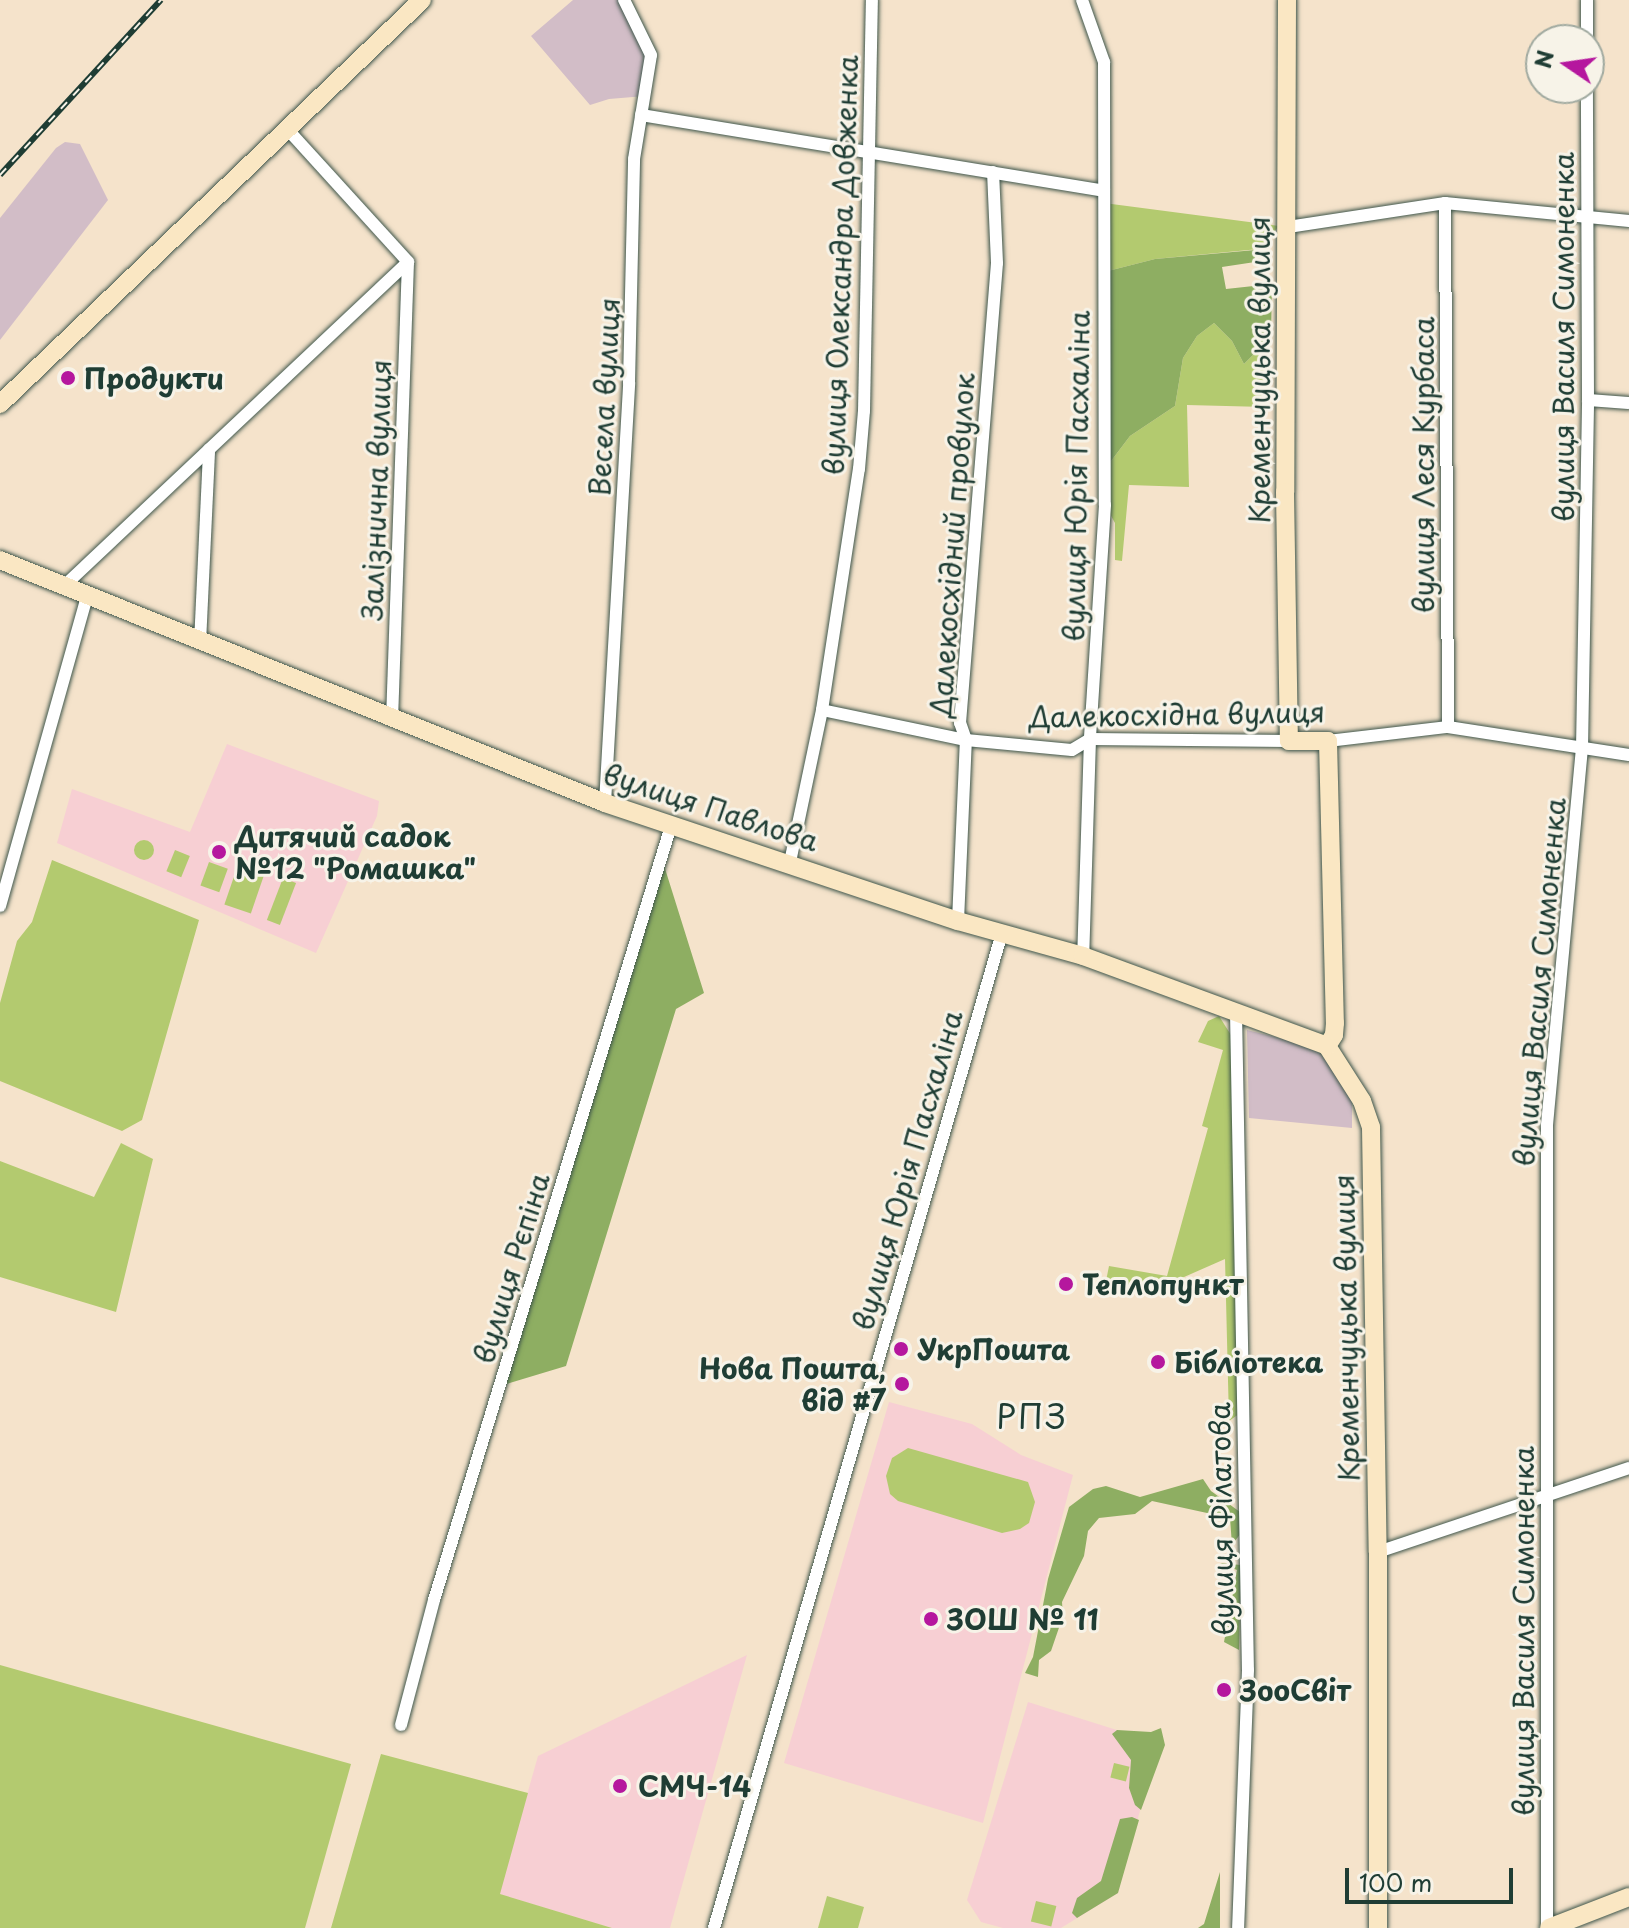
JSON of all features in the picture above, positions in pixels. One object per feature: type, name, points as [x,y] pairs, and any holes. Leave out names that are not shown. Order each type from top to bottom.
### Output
[{"type":"street","points":[[0,404],[289,131],[422,0]]},
{"type":"street","name":"Весела вулиця","points":[[605,803],[629,383],[634,159],[651,55],[624,0]]},
{"type":"street","name":"вулиця Олександра Довженка","points":[[790,862],[822,710],[859,469],[864,411],[872,0]]},
{"type":"street","name":"вулиця Юрія Пасхаліна","points":[[1082,0],[1104,62],[1105,505],[1090,739],[1083,956]]},
{"type":"street","name":"Кременчуцька вулиця","points":[[1287,0],[1285,492],[1289,741]]},
{"type":"street","points":[[1587,0],[1587,24]]},
{"type":"street","name":"вулиця Василя Симоненка","points":[[1548,1928],[1547,1125],[1582,749],[1588,400],[1587,104]]},
{"type":"street","points":[[641,115],[1104,191]]},
{"type":"street","points":[[63,587],[408,262],[289,131]]},
{"type":"street","name":"Далекосхідний провулок","points":[[958,921],[966,740],[960,723],[997,263],[993,172]]},
{"type":"street","points":[[1288,227],[1445,203],[1629,221]]},
{"type":"street","name":"вулиця Леся Курбаса","points":[[1445,203],[1448,727]]},
{"type":"street","name":"Залізнична вулиця","points":[[392,720],[408,262]]},
{"type":"street","points":[[1588,400],[1629,403]]},
{"type":"street","points":[[200,643],[209,449]]},
{"type":"street","name":"вулиця Павлова","points":[[0,560],[200,643],[605,803],[790,862],[958,921],[1083,956],[1327,1046]]},
{"type":"street","points":[[0,906],[87,597]]},
{"type":"street","name":"Далекосхідна вулиця","points":[[822,710],[966,740],[1072,750],[1090,739],[1328,741],[1448,727],[1629,755]]},
{"type":"street","points":[[1327,1046],[1334,1035],[1335,1023],[1328,741]]},
{"type":"street","name":"вулиця Рєпіна","points":[[401,1725],[439,1584],[671,826]]},
{"type":"street","name":"вулиця Юрія Пасхаліна","points":[[714,1928],[1002,933]]},
{"type":"street","name":"вулиця Філатова","points":[[1236,1012],[1248,1670],[1238,1928]]},
{"type":"street","name":"Кременчуцька вулиця","points":[[1327,1046],[1362,1101],[1371,1127],[1378,1552],[1378,1928]]},
{"type":"street","points":[[1378,1552],[1629,1468]]},
{"type":"street","points":[[1548,1928],[1629,1897]]},
{"type":"shaded area","points":[[573,0],[624,0],[651,55],[645,96],[609,99],[590,105],[531,36]]},
{"type":"shaded area","points":[[65,142],[80,144],[108,200],[0,340],[0,218],[56,148]]},
{"type":"shaded area","name":"Дитячий садок №12 \"Ромашка\"","points":[[227,744],[379,801],[377,816],[316,953],[57,843],[72,789],[190,832]]},
{"type":"shaded area","points":[[1247,1030],[1306,1045],[1321,1054],[1342,1076],[1352,1099],[1352,1128],[1249,1118]]},
{"type":"shaded area","name":"ЗОШ № 11","points":[[889,1402],[972,1424],[1021,1455],[1073,1475],[983,1823],[784,1763]]},
{"type":"shaded area","name":"СМЧ-14","points":[[747,1655],[670,1928],[612,1928],[499,1894],[538,1756]]},
{"type":"shaded area","points":[[1028,1702],[1158,1743],[1118,1893],[1061,1928],[1003,1928],[981,1922],[967,1900]]},
{"type":"green space","points":[[1104,203],[1279,226],[1259,249],[1155,259],[1104,272]]},
{"type":"green space","points":[[1255,250],[1255,262],[1222,267],[1226,289],[1272,284],[1271,337],[1244,364],[1232,341],[1214,323],[1197,336],[1183,358],[1175,406],[1130,436],[1105,469],[1104,272],[1155,259]]},
{"type":"green space","points":[[1214,323],[1232,341],[1244,364],[1271,337],[1265,407],[1187,405],[1189,487],[1129,485],[1122,561],[1115,560],[1115,523],[1105,505],[1105,469],[1130,436],[1175,406],[1183,358],[1197,336]]},
{"type":"green space","points":[[144,840],[151,843],[154,850],[151,857],[144,860],[137,857],[134,850],[137,843]]},
{"type":"green space","points":[[175,850],[190,856],[181,877],[166,871]]},
{"type":"green space","points":[[240,859],[266,868],[251,914],[224,904]]},
{"type":"green space","points":[[662,859],[704,993],[676,1009],[566,1366],[500,1386]]},
{"type":"green space","points":[[52,860],[199,920],[142,1120],[122,1131],[0,1081],[0,1003],[17,941],[32,922]]},
{"type":"green space","points":[[209,862],[228,869],[219,892],[200,885]]},
{"type":"green space","points":[[283,878],[296,883],[280,925],[267,920]]},
{"type":"green space","points":[[1219,1016],[1231,1035],[1239,1414],[1229,1421],[1225,1259],[1150,1292],[1106,1281],[1109,1266],[1167,1276],[1208,1128],[1202,1126],[1223,1050],[1198,1042],[1208,1021]]},
{"type":"green space","points":[[121,1143],[153,1159],[116,1312],[0,1277],[0,1161],[94,1197]]},
{"type":"green space","points":[[908,1448],[1028,1482],[1035,1502],[1029,1523],[1020,1529],[1002,1533],[898,1501],[890,1494],[886,1476],[892,1458]]},
{"type":"green space","points":[[1203,1479],[1211,1491],[1240,1512],[1241,1533],[1232,1545],[1230,1518],[1152,1501],[1135,1514],[1099,1518],[1088,1531],[1084,1556],[1062,1602],[1063,1616],[1051,1651],[1039,1660],[1038,1677],[1025,1673],[1033,1657],[1048,1579],[1069,1507],[1093,1489],[1106,1486],[1140,1497]]},
{"type":"green space","points":[[1220,1563],[1241,1565],[1239,1650],[1224,1642],[1237,1570]]},
{"type":"green space","points":[[0,1665],[351,1764],[305,1928],[0,1928]]},
{"type":"green space","points":[[1161,1728],[1165,1745],[1141,1810],[1135,1805],[1129,1788],[1131,1760],[1112,1734],[1117,1730],[1151,1732]]},
{"type":"green space","points":[[381,1754],[528,1793],[500,1894],[612,1928],[331,1928]]},
{"type":"green space","points":[[1114,1763],[1130,1767],[1126,1781],[1110,1778]]},
{"type":"green space","points":[[1132,1817],[1139,1820],[1118,1893],[1077,1918],[1072,1913],[1077,1898],[1101,1881],[1120,1819]]},
{"type":"green space","points":[[1220,1872],[1220,1928],[1198,1928],[1204,1924]]},
{"type":"green space","points":[[827,1896],[864,1907],[858,1928],[818,1928]]},
{"type":"green space","points":[[1036,1901],[1056,1906],[1051,1926],[1031,1921]]},
{"type":"railway","points":[[0,175],[161,0]]},
{"type":"place","name":"Продукти","points":[[68,378]]},
{"type":"place","name":"Дитячий садок №12 \"Ромашка\"","points":[[219,852]]},
{"type":"place","name":"Теплопункт","points":[[1066,1284]]},
{"type":"place","name":"УкрПошта","points":[[901,1349]]},
{"type":"place","name":"Бібліотека","points":[[1158,1362]]},
{"type":"place","name":"Нова Пошта, від #7","points":[[902,1384]]},
{"type":"place","name":"ЗОШ № 11","points":[[931,1619]]},
{"type":"place","name":"ЗооСвiт","points":[[1224,1690]]},
{"type":"place","name":"СМЧ-14","points":[[620,1786]]},
{"type":"district","name":"РПЗ","points":[[1032,1416]]}]
